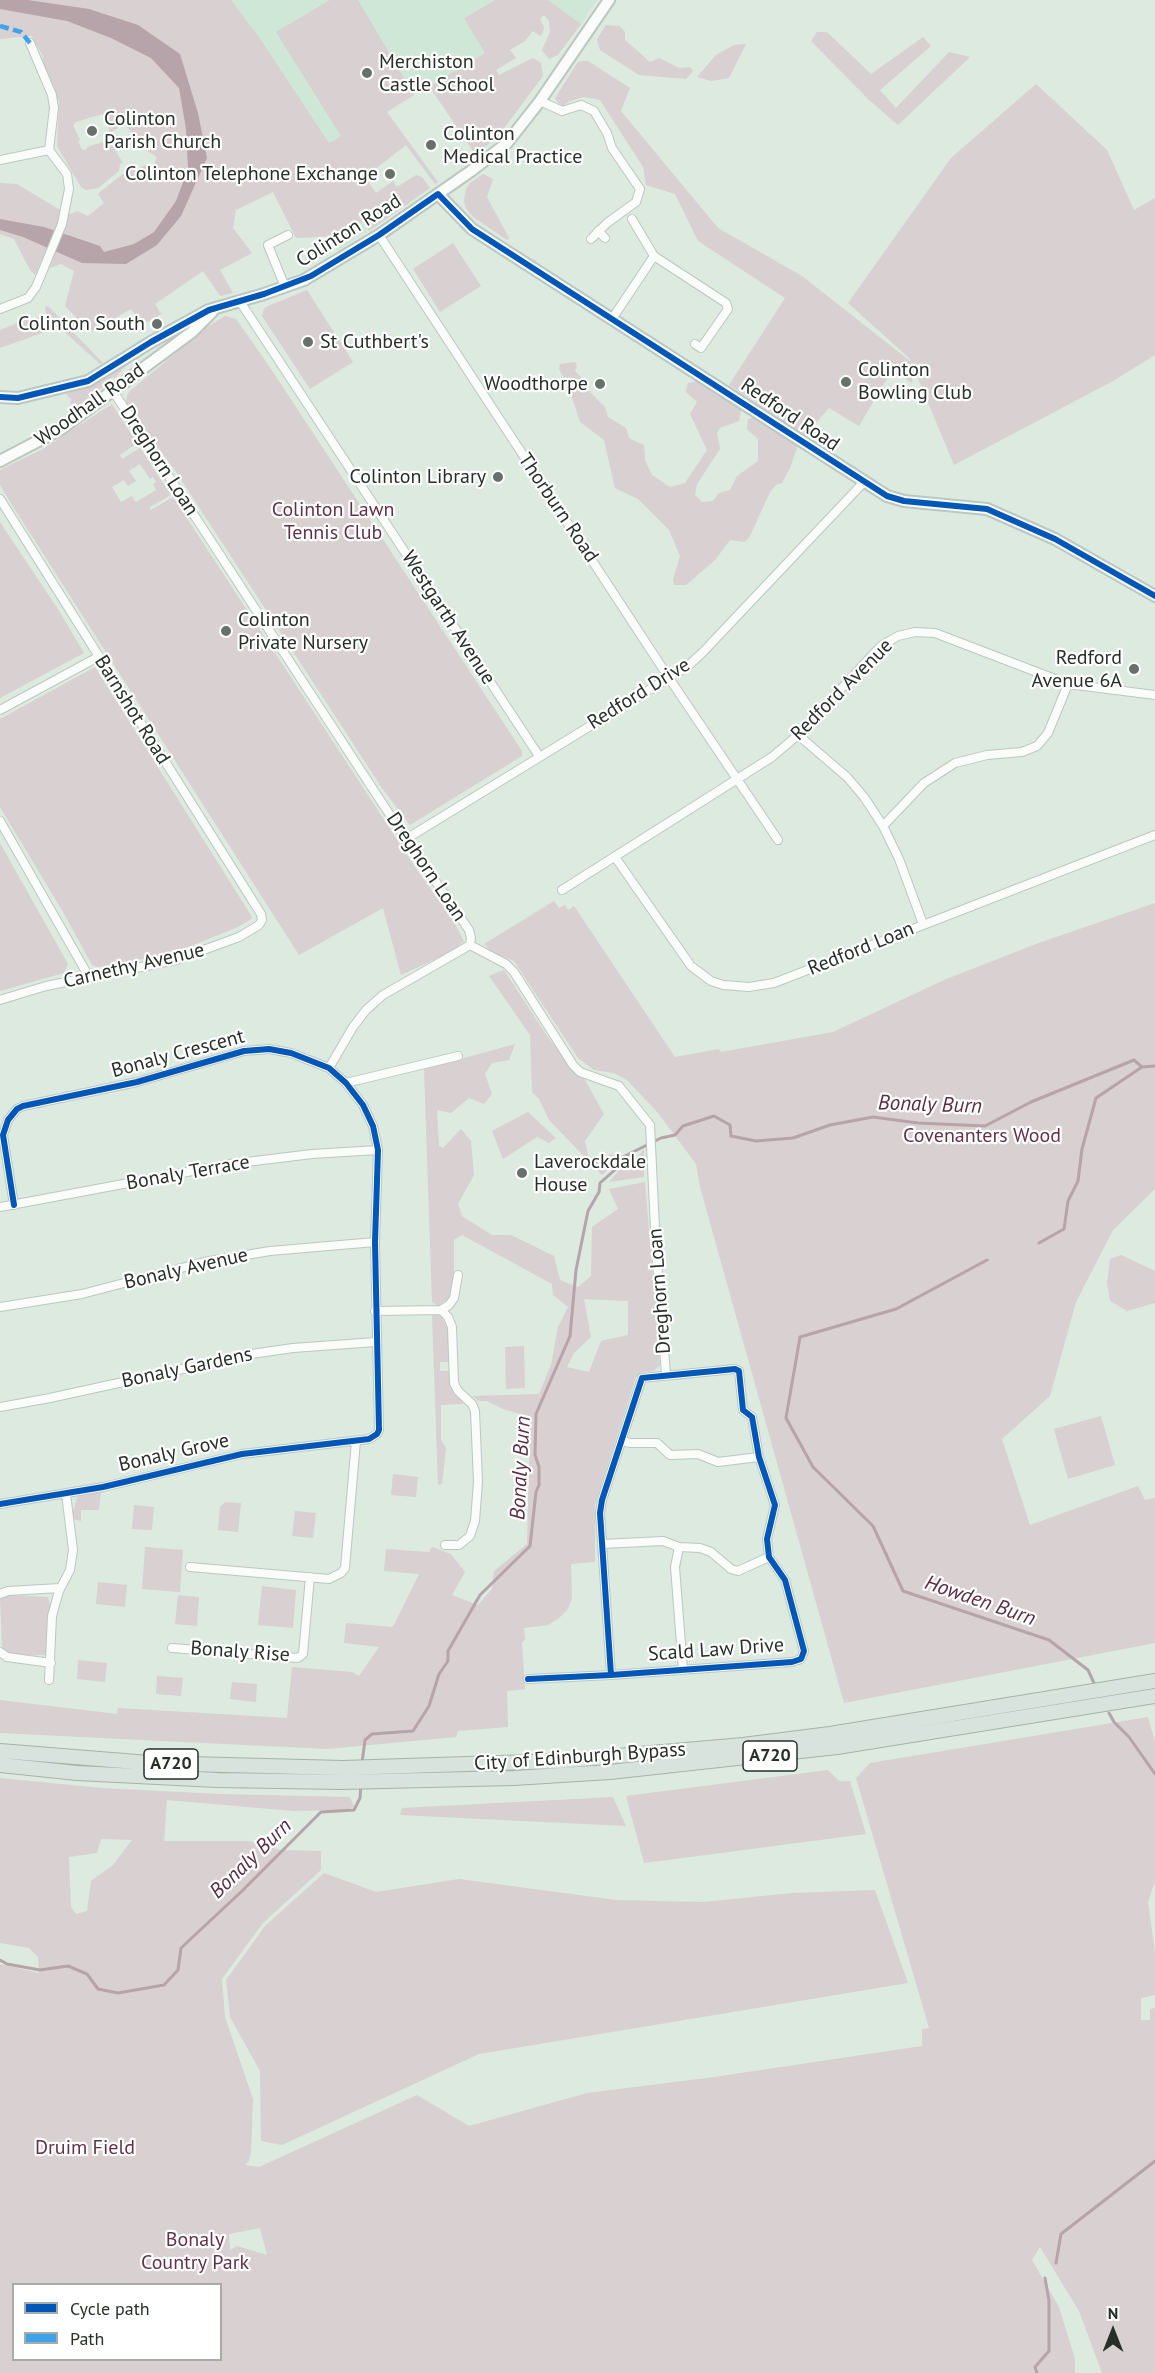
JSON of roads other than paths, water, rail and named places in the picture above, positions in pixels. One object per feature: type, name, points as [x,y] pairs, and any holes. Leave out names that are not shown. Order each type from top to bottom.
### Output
[{"type":"highway","name":"City of Edinburgh Bypass","points":[[0,1765],[77,1773],[217,1780],[342,1775],[382,1768],[570,1761],[743,1745],[905,1723],[1155,1682]]},
{"type":"highway","name":"City of Edinburgh Bypass","points":[[0,1751],[342,1775],[381,1782],[610,1772],[848,1746],[1155,1696]]},
{"type":"main road","name":"Colinton Road","points":[[0,397],[18,398],[88,381],[174,328],[216,307],[285,287],[312,276],[379,235],[507,143],[540,101],[609,0]]},
{"type":"main road","name":"Redford Road","points":[[438,194],[472,229],[863,483],[887,496],[904,501],[987,508],[1095,560],[1154,595]]},
{"type":"main road","name":"Woodhall Road","points":[[0,461],[61,429],[113,392],[199,327],[216,307]]},
{"type":"main road","points":[[174,328],[176,343]]},
{"type":"street","points":[[0,309],[28,298],[36,287],[62,224],[69,189],[67,174],[50,150],[54,108],[52,95],[30,43]]},
{"type":"street","points":[[540,101],[562,111],[581,105],[594,111],[607,133],[612,148],[640,189],[636,202],[591,239]]},
{"type":"street","points":[[0,160],[50,150]]},
{"type":"street","points":[[632,219],[654,256],[722,298],[726,303],[728,309],[701,348],[695,344]]},
{"type":"street","points":[[598,231],[605,238]]},
{"type":"street","points":[[285,287],[268,245],[288,235]]},
{"type":"street","name":"Thorburn Road","points":[[379,235],[669,678],[778,840]]},
{"type":"street","points":[[612,318],[654,256]]},
{"type":"street","name":"Westgarth Avenue","points":[[239,300],[539,756]]},
{"type":"street","name":"Dreghorn Loan","points":[[113,392],[406,839],[469,930],[470,945],[506,964],[514,972],[573,1065],[580,1072],[610,1082],[624,1090],[650,1125],[666,1374]]},
{"type":"street","name":"Redford Drive","points":[[406,839],[669,678],[703,652],[863,483]]},
{"type":"street","name":"Barnshot Road","points":[[0,500],[261,914],[262,920]]},
{"type":"street","name":"Redford Avenue","points":[[562,890],[772,757],[798,735],[881,646],[898,636],[915,632],[935,633],[1068,684],[1155,695]]},
{"type":"street","points":[[0,710],[98,657]]},
{"type":"street","points":[[883,826],[924,783],[955,763],[978,757],[1022,752],[1037,746],[1048,733],[1068,684]]},
{"type":"street","points":[[798,735],[847,777],[864,797],[883,826],[900,859],[923,924]]},
{"type":"street","points":[[0,821],[87,977]]},
{"type":"street","name":"Redford Loan","points":[[615,857],[683,957],[701,974],[723,985],[749,987],[774,983],[1155,835]]},
{"type":"street","name":"Carnethy Avenue","points":[[0,1000],[46,986],[176,960],[239,937],[259,925],[262,920]]},
{"type":"street","points":[[329,1068],[360,1019],[383,995],[405,981],[464,951],[470,945]]},
{"type":"street","name":"Bonaly Crescent","points":[[14,1205],[3,1135],[8,1120],[17,1109],[23,1106],[137,1082],[244,1051],[269,1049],[291,1053],[329,1068],[346,1083],[363,1105],[373,1126],[378,1150],[375,1311],[379,1430],[374,1437],[356,1441]]},
{"type":"street","points":[[346,1083],[446,1055],[458,1056]]},
{"type":"street","name":"Bonaly Terrace","points":[[0,1207],[230,1164],[312,1154],[378,1150]]},
{"type":"street","name":"Bonaly Avenue","points":[[0,1308],[82,1294],[204,1262],[270,1251],[375,1242]]},
{"type":"street","points":[[375,1311],[441,1310],[454,1298],[458,1275]]},
{"type":"street","points":[[441,1310],[448,1317],[452,1327],[454,1383],[476,1411],[478,1482],[476,1521],[470,1536],[459,1545],[445,1545]]},
{"type":"street","name":"Bonaly Gardens","points":[[0,1407],[251,1354],[293,1348],[376,1342]]},
{"type":"street","points":[[602,1544],[663,1541],[679,1547],[700,1548],[711,1552],[731,1569],[738,1571],[769,1557],[767,1539],[775,1505],[759,1457],[752,1417],[743,1410],[740,1371],[666,1374],[642,1378],[600,1514],[602,1544],[611,1675]]},
{"type":"street","points":[[190,1567],[329,1579],[341,1573],[345,1568],[356,1441]]},
{"type":"street","name":"Bonaly Grove","points":[[0,1504],[66,1494],[242,1454],[303,1445],[356,1441]]},
{"type":"street","points":[[622,1441],[657,1443],[670,1455],[698,1454],[718,1462],[759,1457]]},
{"type":"street","points":[[49,1680],[52,1616],[60,1588],[70,1570],[74,1550],[66,1494]]},
{"type":"street","points":[[679,1547],[675,1567],[683,1670]]},
{"type":"street","name":"Scald Law Drive","points":[[528,1679],[683,1670],[792,1662],[801,1659],[804,1643],[785,1580],[769,1557]]},
{"type":"street","name":"Bonaly Rise","points":[[172,1648],[298,1658],[303,1654],[310,1577]]},
{"type":"street","points":[[0,1594],[8,1591],[60,1588]]},
{"type":"street","points":[[0,1652],[7,1657],[51,1663]]},
{"type":"waterway","name":"Bonaly Burn","points":[[362,1763],[365,1740],[372,1734],[413,1731],[429,1706],[439,1674],[448,1661],[448,1651],[480,1595],[530,1546],[536,1492],[539,1485],[539,1467],[535,1455],[536,1414],[570,1336],[576,1270],[588,1211],[599,1192],[600,1183],[617,1168],[621,1158],[661,1138],[675,1135],[683,1126],[714,1116],[730,1125],[731,1136],[756,1141],[793,1138],[830,1125],[873,1117],[918,1123],[985,1126],[1031,1102],[1134,1060],[1142,1067],[1155,1066]]},
{"type":"waterway","name":"Howden Burn","points":[[1039,1243],[1064,1229],[1068,1201],[1078,1181],[1082,1149],[1096,1098],[1142,1067]]},
{"type":"waterway","name":"Howden Burn","points":[[987,1260],[896,1309],[800,1337],[786,1418],[813,1467],[873,1526],[903,1591],[1049,1640],[1088,1670],[1094,1683]]},
{"type":"waterway","name":"Howden Burn","points":[[1109,1713],[1155,1774]]},
{"type":"waterway","name":"Bonaly Burn","points":[[0,1960],[7,1964],[40,1970],[68,1966],[87,1974],[98,1989],[118,1993],[164,1985],[178,1970],[181,1948],[321,1812],[354,1810],[360,1798],[361,1784]]},
{"type":"waterway","points":[[1056,2263],[1061,2234],[1155,2161]]},
{"type":"waterway","points":[[1037,2373],[1035,2367],[1049,2351],[1049,2301],[1045,2278]]},
{"type":"place","name":"Merchiston Castle School","points":[[367,73]]},
{"type":"place","name":"Colinton Parish Church","points":[[92,131]]},
{"type":"place","name":"Colinton Medical Practice","points":[[431,145]]},
{"type":"place","name":"Colinton Telephone Exchange","points":[[390,174]]},
{"type":"place","name":"Colinton South","points":[[157,324]]},
{"type":"place","name":"St Cuthbert's","points":[[308,342]]},
{"type":"place","name":"Colinton Bowling Club","points":[[846,382]]},
{"type":"place","name":"Woodthorpe","points":[[600,384]]},
{"type":"place","name":"Colinton Library","points":[[498,477]]},
{"type":"place","name":"Colinton Private Nursery","points":[[226,631]]},
{"type":"place","name":"Redford Avenue 6A","points":[[1134,669]]},
{"type":"place","name":"Laverockdale House","points":[[522,1173]]},
{"type":"park label","name":"Colinton Lawn Tennis Club","points":[[333,522]]},
{"type":"park label","name":"Covenanters Wood","points":[[982,1136]]},
{"type":"park label","name":"Druim Field","points":[[85,2148]]},
{"type":"park label","name":"Bonaly Country Park","points":[[195,2252]]}]
